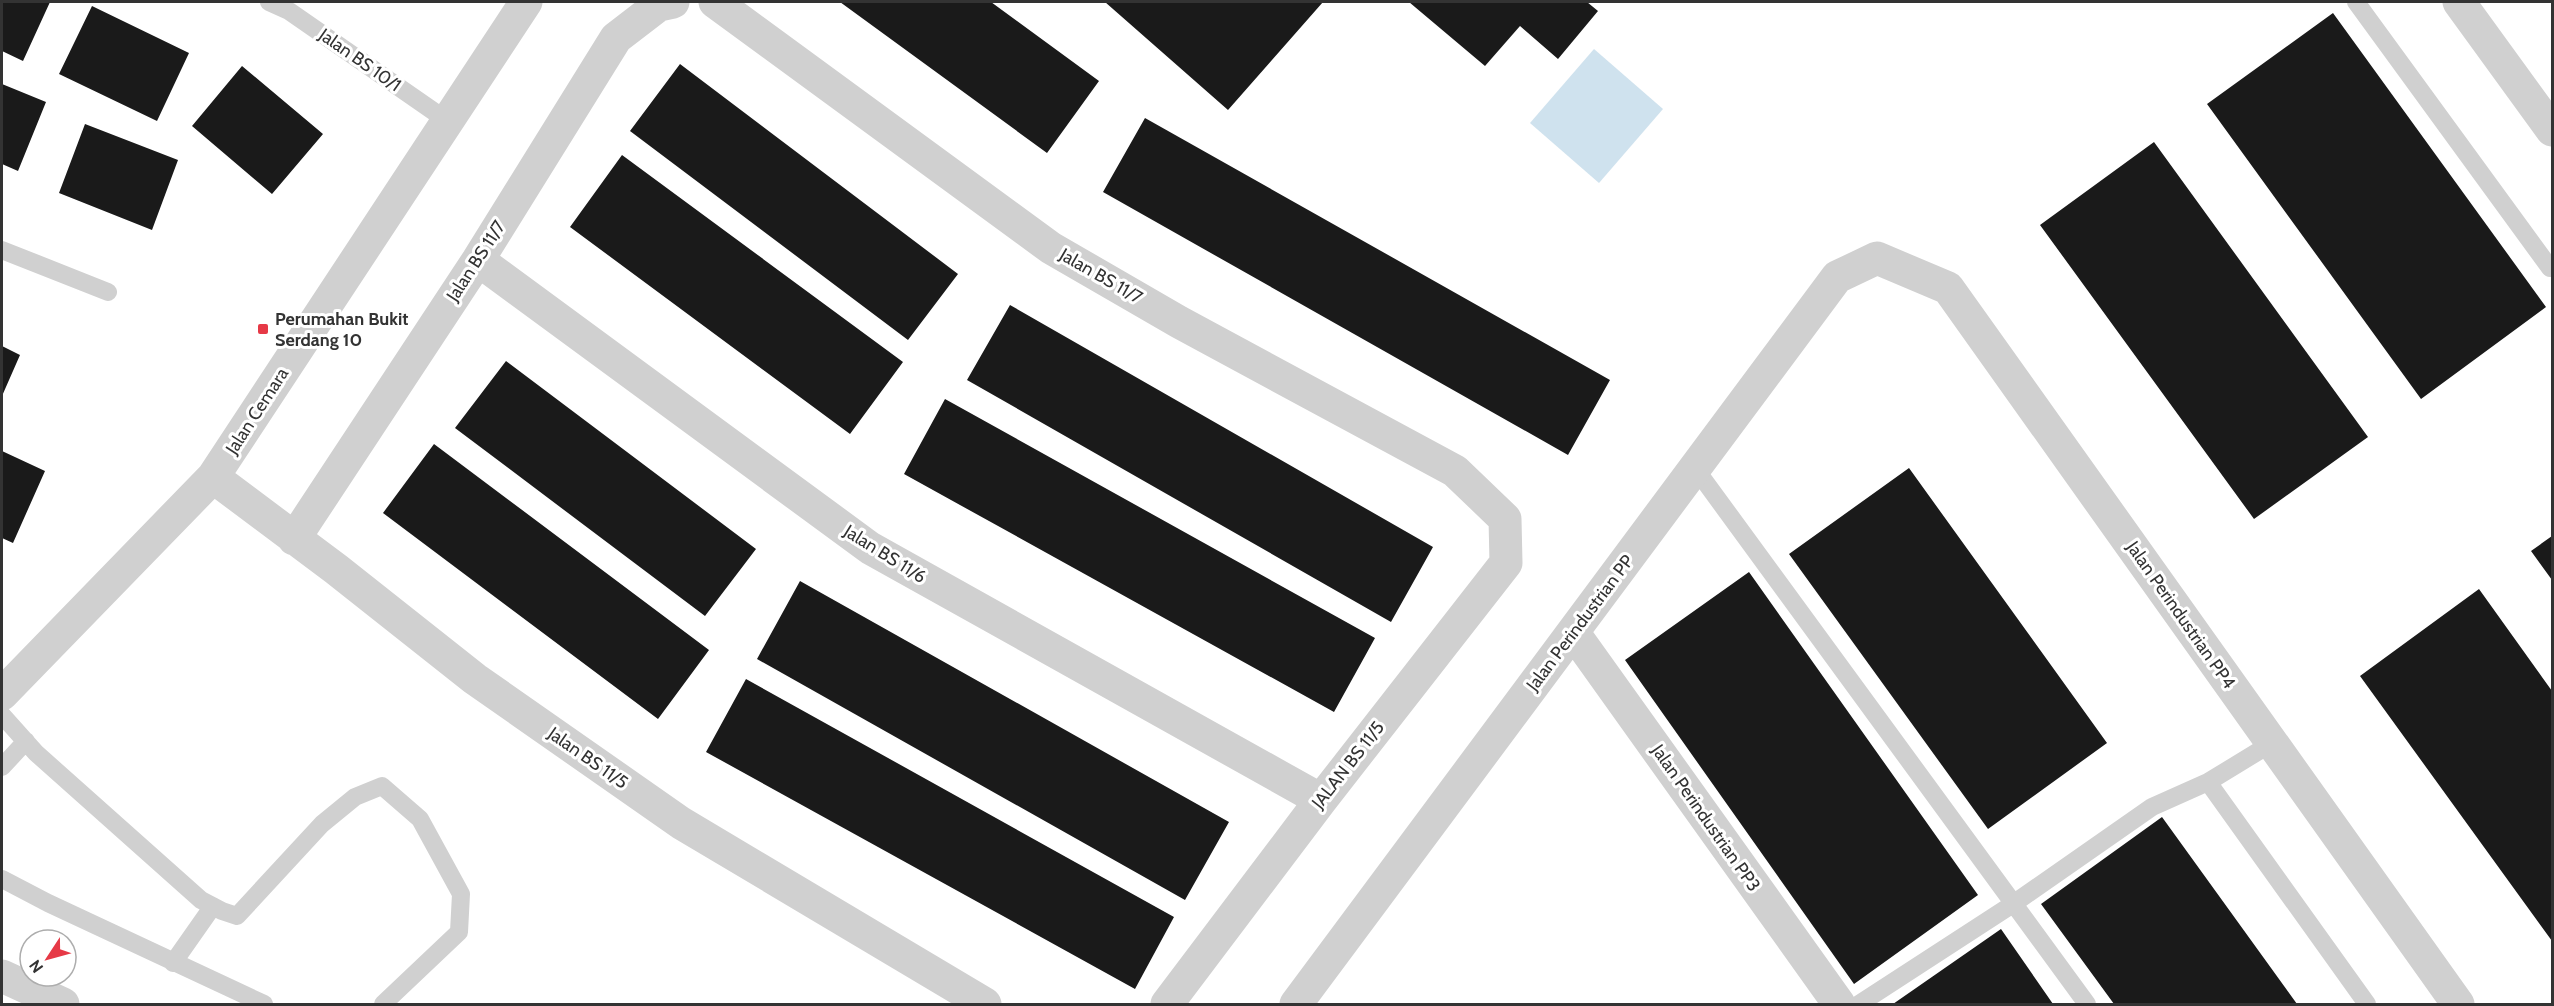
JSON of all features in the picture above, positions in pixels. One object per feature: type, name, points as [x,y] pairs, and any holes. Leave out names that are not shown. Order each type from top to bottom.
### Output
[{"type":"street","name":"Jalan Cemara","points":[[2,694],[213,477],[526,2]]},
{"type":"street","name":"Jalan BS 11/7","points":[[294,539],[478,260],[616,38],[659,5],[673,2]]},
{"type":"street","name":"Jalan BS 11/7","points":[[715,2],[1052,248],[1179,322],[1455,471],[1505,519]]},
{"type":"street","points":[[2459,2],[2553,130]]},
{"type":"street","name":"Jalan Perindustrian PP","points":[[1296,1005],[1837,277],[1877,258]]},
{"type":"street","name":"Jalan Perindustrian PP4","points":[[1877,258],[1948,288],[2458,1005]]},
{"type":"street","name":"Jalan BS 11/6","points":[[478,260],[870,548],[1321,800]]},
{"type":"street","name":"Jalan BS 11/5","points":[[213,477],[336,569],[475,679],[681,823],[985,1005]]},
{"type":"street","name":"JALAN BS 11/5","points":[[1167,1005],[1321,800],[1506,564],[1505,519]]},
{"type":"street","name":"Jalan Perindustrian PP3","points":[[1573,632],[1839,1005]]},
{"type":"street","points":[[2,976],[63,1005]]},
{"type":"lane","name":"Jalan BS 10/1","points":[[269,2],[289,11],[449,122]]},
{"type":"lane","points":[[2356,2],[2550,268],[2553,268]]},
{"type":"lane","points":[[2,250],[108,292]]},
{"type":"lane","points":[[1695,468],[2087,1005]]},
{"type":"lane","points":[[2,715],[36,753],[192,892],[213,906],[237,916],[322,824],[355,797],[382,786],[420,819],[461,894],[459,932],[383,1005]]},
{"type":"lane","points":[[2,767],[26,741]]},
{"type":"lane","points":[[1859,1005],[2013,904],[2152,807],[2208,782],[2272,743]]},
{"type":"lane","points":[[2208,782],[2367,1005]]},
{"type":"lane","points":[[2,879],[264,1005]]},
{"type":"lane","points":[[173,963],[213,906]]},
{"type":"water","points":[[1594,49],[1663,109],[1599,183],[1530,123]]},
{"type":"building","points":[[2,2],[50,2],[23,61],[2,51]]},
{"type":"building","points":[[840,2],[991,2],[1099,81],[1047,153]]},
{"type":"building","points":[[1105,2],[1323,2],[1228,110]]},
{"type":"building","points":[[1409,2],[1587,2],[1598,11],[1558,59],[1520,26],[1485,66]]},
{"type":"building","points":[[92,6],[189,53],[157,121],[59,74]]},
{"type":"building","points":[[2333,13],[2546,307],[2421,399],[2207,104]]},
{"type":"building","points":[[680,64],[958,274],[908,340],[630,131]]},
{"type":"building","points":[[242,66],[323,134],[272,194],[192,126]]},
{"type":"building","points":[[2,84],[46,102],[18,171],[2,164]]},
{"type":"building","points":[[1145,118],[1610,380],[1568,455],[1103,192]]},
{"type":"building","points":[[85,124],[178,160],[152,230],[59,193]]},
{"type":"building","points":[[2154,142],[2368,437],[2254,519],[2040,225]]},
{"type":"building","points":[[622,155],[903,362],[850,434],[570,227]]},
{"type":"building","points":[[1010,305],[1433,547],[1391,622],[967,380]]},
{"type":"building","points":[[2,346],[20,355],[2,396]]},
{"type":"building","points":[[506,361],[756,549],[705,616],[455,428]]},
{"type":"building","points":[[945,399],[1375,638],[1334,712],[904,474]]},
{"type":"building","points":[[434,444],[709,650],[658,719],[383,513]]},
{"type":"building","points":[[2,451],[45,471],[13,543],[2,538]]},
{"type":"building","points":[[1909,468],[2107,743],[1988,829],[1789,554]]},
{"type":"building","points":[[2552,536],[2552,580],[2531,551]]},
{"type":"building","points":[[1749,572],[1978,895],[1854,984],[1625,660]]},
{"type":"building","points":[[800,581],[1229,822],[1185,900],[757,659]]},
{"type":"building","points":[[2479,589],[2552,691],[2552,941],[2360,676]]},
{"type":"building","points":[[746,679],[1174,917],[1135,989],[706,752]]},
{"type":"building","points":[[2162,817],[2297,1004],[2114,1004],[2041,904]]},
{"type":"building","points":[[2001,929],[2053,1004],[1893,1004]]},
{"type":"place","name":"Perumahan Bukit Serdang 10","points":[[263,329]]}]
